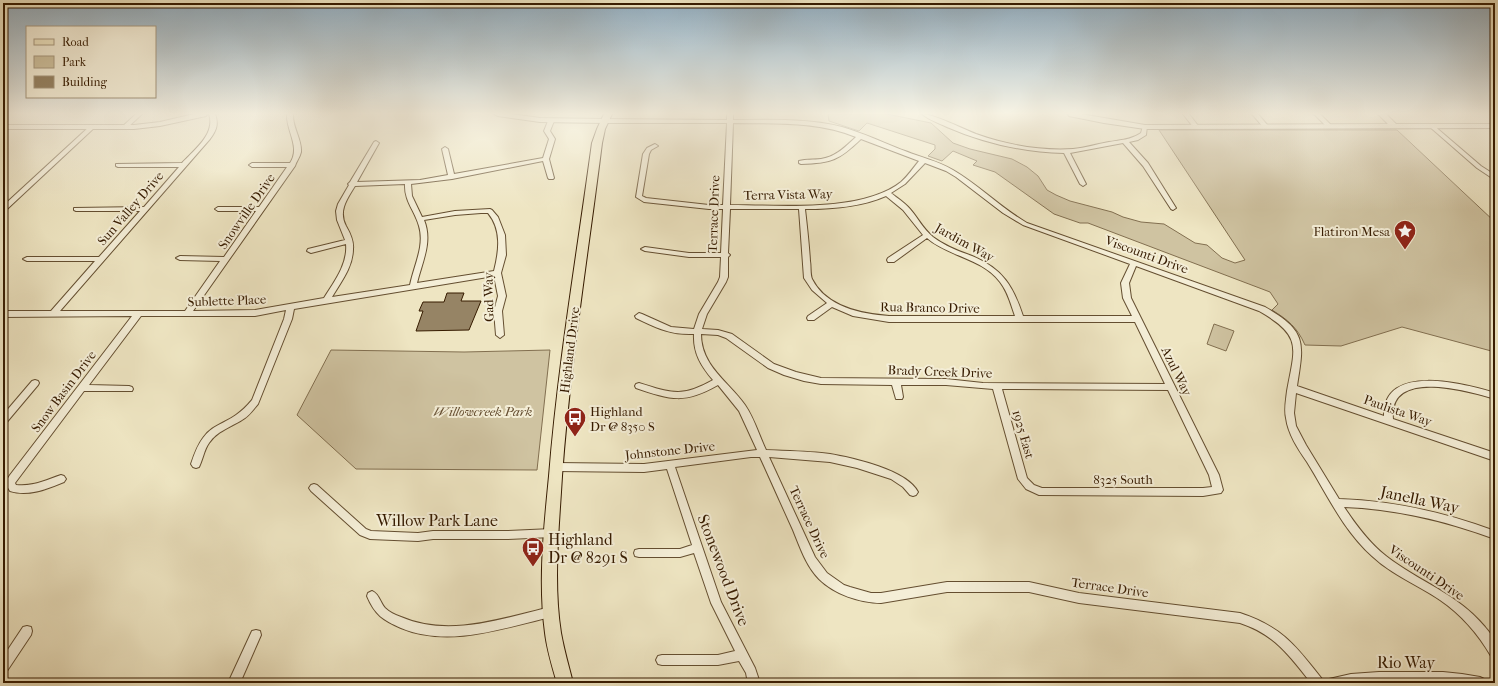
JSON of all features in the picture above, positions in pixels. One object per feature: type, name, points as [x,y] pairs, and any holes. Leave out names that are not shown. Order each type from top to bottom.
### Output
[{"type":"main road","name":"Highland Drive","points":[[565,683],[555,646],[551,612],[550,576],[552,533],[556,467],[574,309],[597,146]]},
{"type":"street","points":[[3,210],[72,146]]},
{"type":"street","name":"Sun Valley Drive","points":[[53,314],[200,146]]},
{"type":"street","name":"Snowville Drive","points":[[187,314],[296,159],[298,146]]},
{"type":"street","points":[[326,301],[346,264],[350,248],[349,241],[339,221],[338,213],[340,204],[374,146]]},
{"type":"street","points":[[550,146],[546,159],[551,178]]},
{"type":"street","name":"Terra Vista Way","points":[[655,146],[649,149],[646,154],[639,197],[644,200],[690,206],[802,208],[849,204],[875,198],[886,193],[903,183],[924,160]]},
{"type":"street","name":"Terrace Drive","points":[[729,146],[724,277],[722,284],[702,315],[698,331],[700,354],[710,373],[732,394],[743,409],[811,560],[823,576],[850,592],[871,598],[881,598],[947,588],[1029,587],[1079,598],[1254,621],[1264,626],[1281,639],[1318,683]]},
{"type":"street","points":[[801,162],[818,162],[832,159],[841,154],[850,146]]},
{"type":"street","name":"Viscounti Drive","points":[[885,146],[957,174],[1010,215],[1025,224],[1262,309],[1282,321],[1294,334],[1298,341],[1289,411],[1294,430],[1336,503],[1360,538],[1376,553],[1394,567],[1444,597],[1461,610],[1489,641],[1495,652]]},
{"type":"street","points":[[1019,146],[1066,151],[1095,146]]},
{"type":"street","points":[[1129,146],[1149,168],[1173,208]]},
{"type":"street","points":[[1455,146],[1479,167],[1495,178]]},
{"type":"street","points":[[445,149],[452,177]]},
{"type":"street","points":[[1066,151],[1083,184]]},
{"type":"street","points":[[351,184],[408,184],[546,159]]},
{"type":"street","points":[[118,165],[183,165]]},
{"type":"street","points":[[252,165],[292,165]]},
{"type":"street","points":[[408,184],[407,194],[421,219],[424,233],[424,245],[415,273],[413,287]]},
{"type":"street","name":"Jardim Way","points":[[886,193],[903,206],[927,236],[948,249],[973,258],[994,272],[1010,289],[1020,319]]},
{"type":"street","name":"Rua Branco Drive","points":[[802,208],[808,278],[813,287],[831,304],[858,315],[874,318],[1138,319]]},
{"type":"street","points":[[76,209],[145,209]]},
{"type":"street","points":[[218,209],[262,209]]},
{"type":"street","name":"Gad Way","points":[[421,219],[449,213],[490,211],[495,217],[502,234],[502,255],[497,273],[502,296],[498,311],[500,335]]},
{"type":"street","points":[[891,260],[927,236]]},
{"type":"street","points":[[311,251],[349,241]]},
{"type":"street","points":[[645,249],[689,255],[726,255]]},
{"type":"street","points":[[180,258],[226,259]]},
{"type":"street","points":[[27,259],[101,259]]},
{"type":"street","name":"Azul Way","points":[[1134,263],[1124,283],[1127,298],[1214,475],[1218,490]]},
{"type":"street","name":"Sublette Place","points":[[3,314],[241,314],[497,273]]},
{"type":"street","points":[[811,318],[831,304]]},
{"type":"street","points":[[196,464],[199,452],[208,437],[242,414],[254,402],[288,319],[290,307]]},
{"type":"street","name":"Snow Basin Drive","points":[[62,479],[30,490],[19,490],[13,488],[11,485],[13,478],[138,314]]},
{"type":"street","name":"Brady Creek Drive","points":[[638,316],[664,328],[722,333],[731,337],[766,363],[789,374],[805,378],[836,382],[946,382],[974,386],[997,387],[1170,386]]},
{"type":"street","points":[[639,386],[668,395],[686,396],[698,393],[718,381]]},
{"type":"street","points":[[896,382],[898,397]]},
{"type":"street","points":[[3,421],[35,383]]},
{"type":"street","points":[[1389,421],[1390,402],[1396,393],[1406,387],[1422,384],[1439,385],[1465,388],[1495,396]]},
{"type":"street","name":"1925 East","points":[[997,387],[1024,479],[1029,487]]},
{"type":"street","points":[[82,388],[129,389]]},
{"type":"street","name":"Paulista Way","points":[[1292,388],[1495,457]]},
{"type":"street","name":"Johnstone Drive","points":[[556,467],[644,468],[751,453],[763,453],[844,460],[894,476],[906,484],[913,492]]},
{"type":"street","name":"Stonewood Drive","points":[[670,465],[722,618],[754,683]]},
{"type":"street","name":"8325 South","points":[[1029,487],[1042,492],[1203,492],[1218,490]]},
{"type":"street","name":"Willow Park Lane","points":[[314,488],[363,532],[370,535],[418,537],[433,535],[508,535],[552,533]]},
{"type":"street","name":"Janella Way","points":[[1336,503],[1382,505],[1410,509],[1458,522],[1495,535]]},
{"type":"street","points":[[639,553],[680,553],[698,548]]},
{"type":"street","points":[[372,596],[382,612],[404,625],[420,630],[441,632],[471,630],[551,612]]},
{"type":"street","points":[[3,667],[27,631]]},
{"type":"street","points":[[234,683],[256,635]]},
{"type":"street","points":[[662,660],[718,660],[741,655]]},
{"type":"street","name":"Rio Way","points":[[1332,683],[1354,679],[1378,678],[1455,678],[1480,683]]},
{"type":"green space","points":[[935,146],[962,146],[1012,159],[1027,167],[1038,176],[1047,190],[1056,195],[1070,201],[1112,212],[1141,222],[1164,224],[1195,243],[1207,245],[1222,258],[1235,263],[1245,260],[1170,146],[1414,146],[1495,222],[1495,352],[1402,327],[1341,346],[1305,345],[1299,333],[1292,324],[1272,310],[1278,304],[1270,292],[1088,223],[1080,223],[1054,214],[995,172],[973,165],[977,161],[953,151],[942,161],[928,156],[935,149]]},
{"type":"green space","points":[[1214,324],[1234,331],[1226,351],[1207,344]]},
{"type":"green space","name":"Willowcreek Park","points":[[331,350],[464,352],[550,350],[537,470],[356,469],[297,415]]},
{"type":"building","points":[[447,293],[464,293],[461,301],[481,301],[469,330],[416,331],[423,311],[419,311],[423,302],[444,302]]},
{"type":"place","name":"Flatiron Mesa","points":[[1405,250]]},
{"type":"place","name":"Highland Dr @ 8350 S","points":[[575,438]]},
{"type":"place","name":"Highland Dr @ 8291 S","points":[[533,568]]}]
